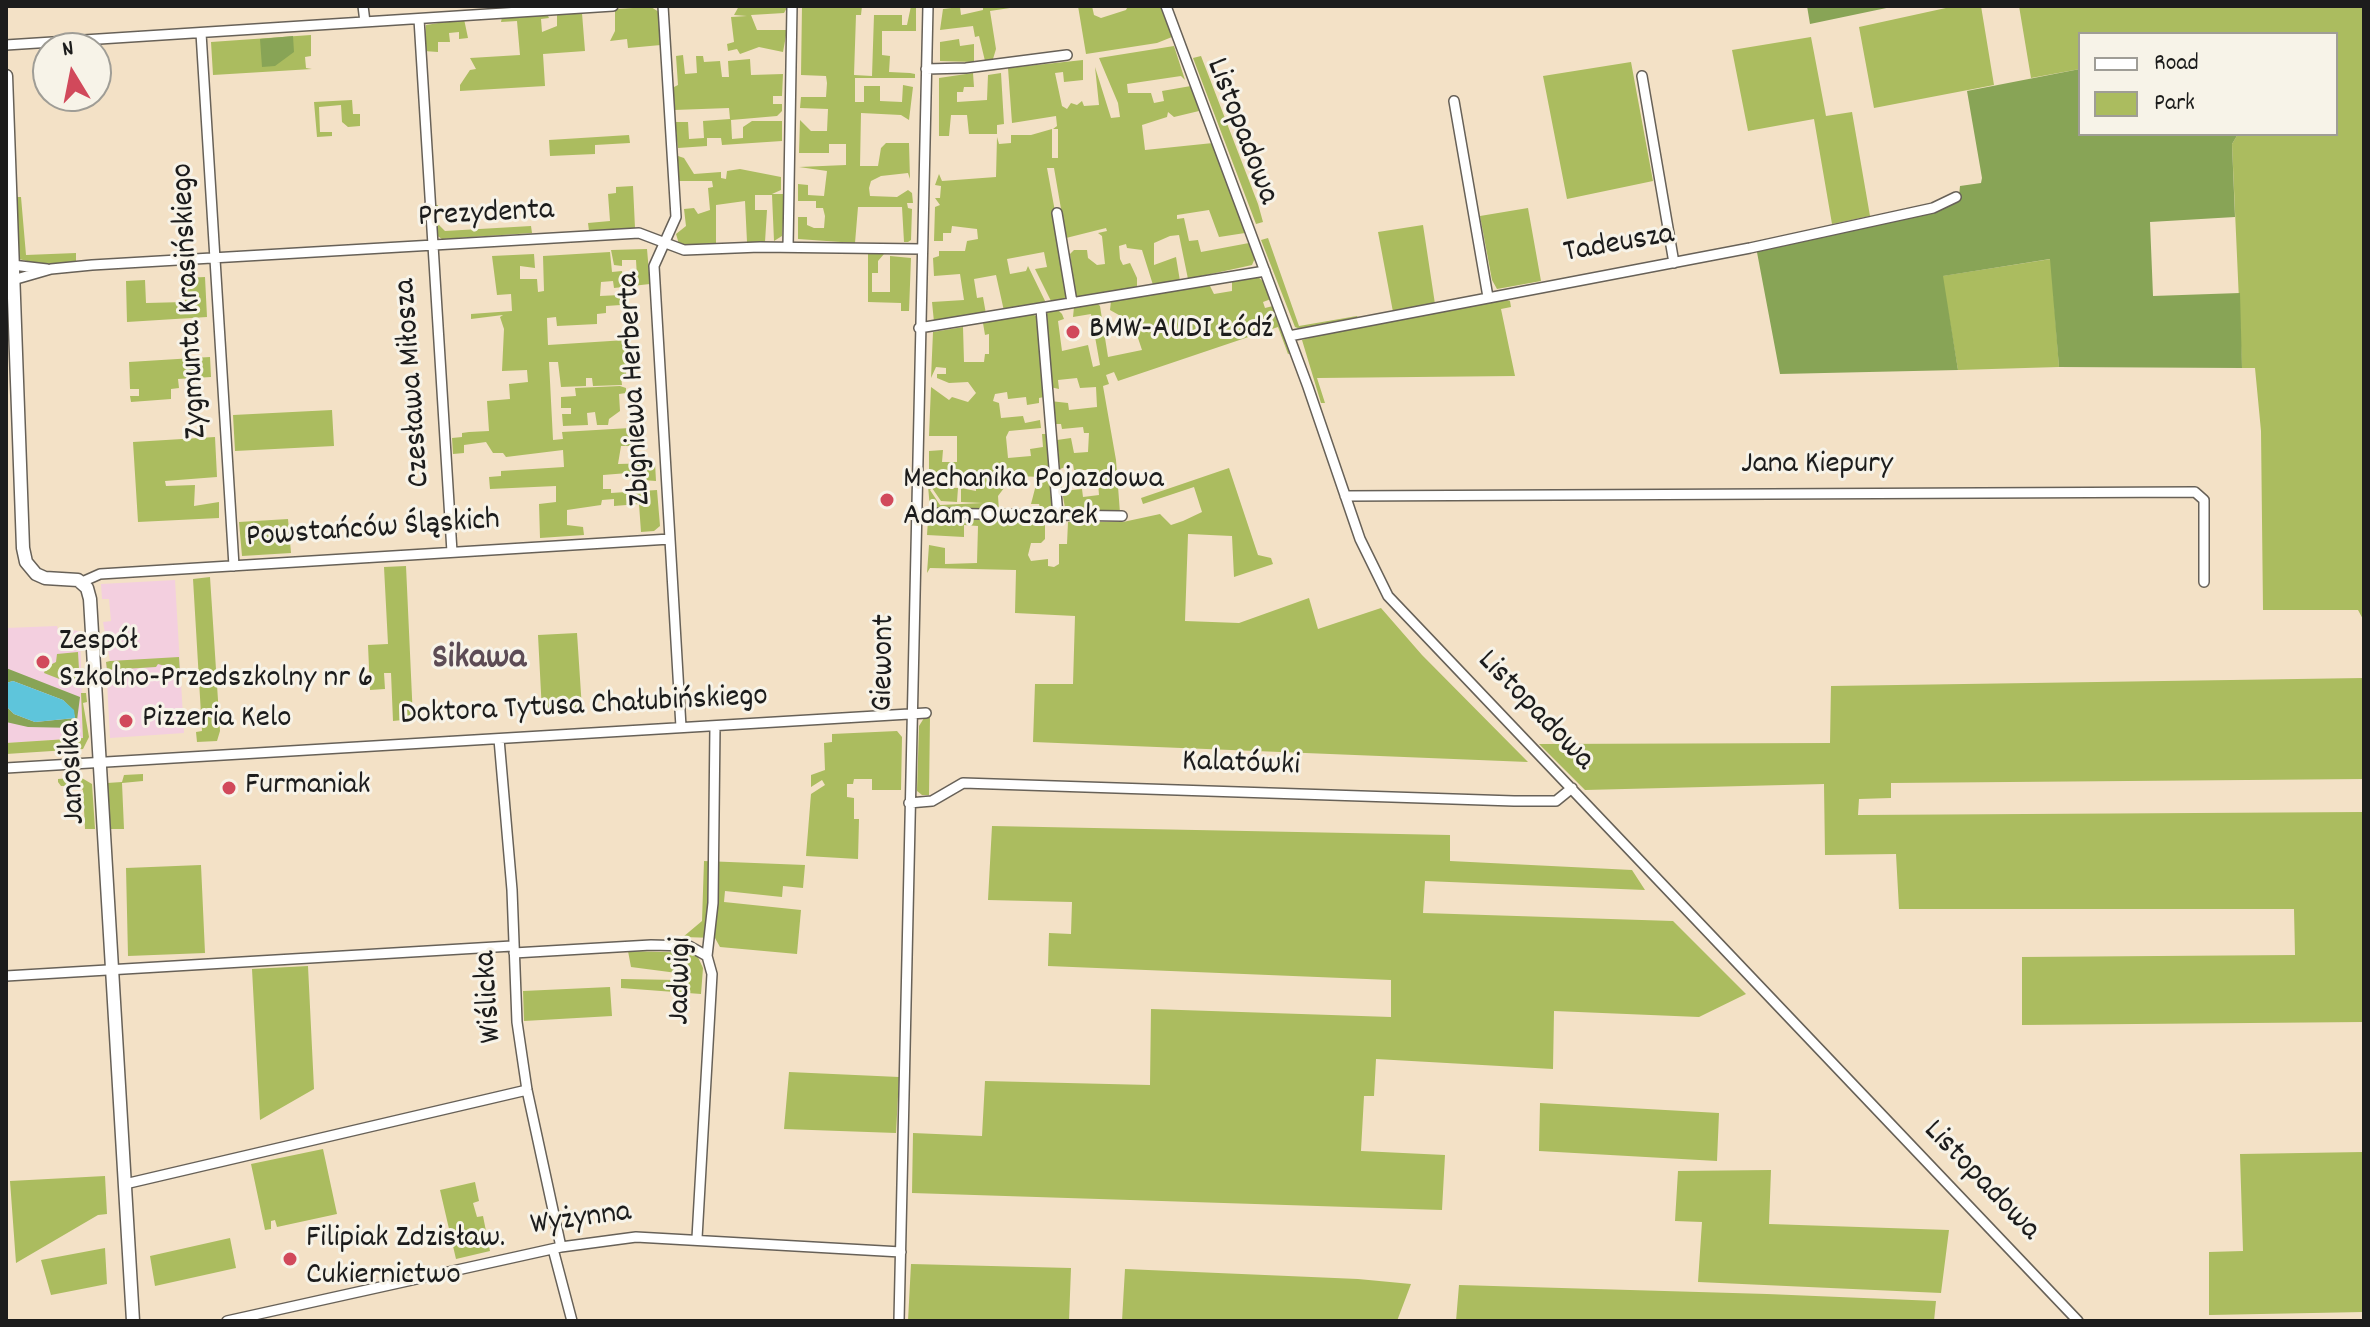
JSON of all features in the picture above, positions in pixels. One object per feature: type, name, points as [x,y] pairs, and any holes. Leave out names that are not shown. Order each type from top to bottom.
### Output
[{"type":"street","points":[[363,6],[365,22]]},
{"type":"street","points":[[6,45],[613,6]]},
{"type":"street","name":"Zbigniewa Herberta","points":[[663,6],[676,211],[675,223],[654,266],[681,727]]},
{"type":"street","points":[[788,247],[792,6]]},
{"type":"street","name":"Giewont","points":[[899,1321],[928,6]]},
{"type":"street","name":"Listopadowa","points":[[1166,6],[1374,573],[1394,604],[2078,1321]]},
{"type":"street","name":"Czesława Miłosza","points":[[419,19],[452,552]]},
{"type":"street","name":"Zygmunta Krasińskiego","points":[[201,33],[234,566]]},
{"type":"street","points":[[926,69],[966,68],[1067,55]]},
{"type":"street","points":[[6,76],[10,281],[24,558],[41,577],[82,582]]},
{"type":"street","points":[[1642,76],[1674,263]]},
{"type":"street","points":[[1454,101],[1488,297]]},
{"type":"street","name":"Tadeusza","points":[[1289,336],[1674,263],[1933,208],[1956,197]]},
{"type":"street","points":[[1057,213],[1072,302]]},
{"type":"street","name":"Prezydenta","points":[[12,265],[51,269],[639,233],[684,250],[788,247],[921,249]]},
{"type":"street","name":"Prezydenta","points":[[10,281],[51,269]]},
{"type":"street","points":[[919,328],[1265,271]]},
{"type":"street","points":[[1041,309],[1058,516]]},
{"type":"street","name":"Jana Kiepury","points":[[1345,496],[2195,492],[2204,500],[2204,582]]},
{"type":"street","points":[[915,513],[1122,516]]},
{"type":"street","name":"Powstańców Śląskich","points":[[82,582],[100,574],[670,539]]},
{"type":"street","name":"Janosika","points":[[82,582],[90,599],[133,1321]]},
{"type":"street","name":"Doktora Tytusa Chałubińskiego","points":[[6,768],[926,713]]},
{"type":"street","name":"Jadwigi","points":[[697,1238],[712,974],[707,956],[713,903],[715,726]]},
{"type":"street","name":"Wiślicka","points":[[499,739],[508,827],[517,1022],[527,1090],[572,1321]]},
{"type":"street","name":"Kalatówki","points":[[909,803],[932,801],[963,783],[1514,801],[1556,801],[1572,788]]},
{"type":"street","points":[[6,976],[513,949],[651,945],[689,946],[707,956]]},
{"type":"street","points":[[125,1184],[527,1090]]},
{"type":"street","name":"Wyżynna","points":[[227,1321],[557,1248],[636,1237],[697,1238],[901,1252]]},
{"type":"shaded area","points":[[175,580],[184,733],[110,738],[106,662],[110,661],[103,622],[111,621],[109,599],[102,599],[101,584]]},
{"type":"shaded area","name":"Zespół Szkolno-Przedszkolny nr 6","points":[[57,626],[58,629],[80,631],[83,738],[6,743],[6,628]]},
{"type":"green space","points":[[739,6],[788,6],[784,13],[751,15],[757,30],[787,30],[783,52],[759,47],[740,54],[737,49],[728,51],[727,44],[734,42],[731,17],[747,16],[734,15]]},
{"type":"green space","points":[[802,6],[862,6],[861,15],[856,15],[854,75],[872,76],[874,15],[902,15],[902,25],[907,25],[911,6],[916,6],[916,31],[882,31],[882,55],[890,56],[889,72],[915,74],[915,78],[855,78],[855,102],[864,102],[864,86],[880,86],[880,101],[902,102],[903,85],[913,87],[909,120],[901,115],[861,113],[860,166],[878,166],[881,148],[886,143],[909,143],[910,179],[908,173],[881,176],[871,181],[869,188],[870,196],[897,197],[908,190],[912,193],[913,203],[907,203],[908,208],[912,209],[911,240],[908,242],[904,242],[902,207],[858,207],[855,243],[798,239],[798,217],[807,217],[807,225],[814,228],[824,228],[825,216],[823,208],[816,208],[816,201],[798,201],[798,184],[808,185],[808,195],[824,196],[827,171],[799,167],[846,165],[846,144],[829,144],[829,153],[799,153],[800,120],[811,131],[827,131],[828,109],[800,108],[801,97],[826,97],[827,83],[826,76],[801,75]]},
{"type":"green space","points":[[983,6],[1023,6],[990,11],[996,49],[993,59],[985,61],[979,36],[975,37],[973,26],[940,30],[943,9],[960,7],[961,15],[983,10]]},
{"type":"green space","points":[[1078,6],[1092,6],[1094,15],[1101,18],[1126,10],[1128,6],[1161,6],[1172,37],[1157,43],[1086,54]]},
{"type":"green space","points":[[1807,6],[1896,6],[1810,24]]},
{"type":"green space","points":[[1955,6],[1981,6],[1994,85],[1874,108],[1859,27]]},
{"type":"green space","points":[[2019,6],[2364,6],[2364,621],[2358,610],[2263,610],[2261,431],[2255,368],[2242,368],[2232,144],[2237,136],[2338,136],[2338,32],[2078,32],[2078,69],[2031,78]]},
{"type":"green space","points":[[651,7],[659,12],[661,45],[628,48],[627,39],[610,41],[615,31],[615,9]]},
{"type":"green space","points":[[557,13],[582,13],[585,51],[543,54],[545,86],[460,91],[460,85],[470,70],[476,69],[470,58],[520,55],[517,21],[501,22],[502,17],[547,14],[549,18],[541,19],[542,32],[557,26]]},
{"type":"green space","points":[[464,19],[468,38],[459,39],[459,32],[449,33],[450,42],[438,42],[438,52],[424,51],[426,25]]},
{"type":"green space","points":[[311,35],[311,56],[305,57],[306,68],[312,69],[213,75],[211,42]]},
{"type":"green space","points":[[293,36],[294,52],[275,66],[262,67],[260,39]]},
{"type":"green space","points":[[1811,37],[1826,116],[1852,112],[1870,216],[1832,224],[1814,119],[1748,131],[1732,50]]},
{"type":"green space","points":[[959,39],[960,46],[974,44],[974,62],[940,61],[940,42]]},
{"type":"green space","points":[[1174,46],[1185,80],[1181,76],[1127,84],[1128,93],[1151,93],[1154,103],[1164,101],[1162,91],[1191,86],[1199,111],[1174,117],[1168,112],[1167,117],[1142,125],[1145,150],[1213,143],[1245,233],[1219,237],[1209,210],[1177,215],[1177,219],[1184,218],[1189,241],[1198,240],[1201,252],[1249,243],[1255,258],[1252,265],[1188,279],[1179,235],[1170,236],[1154,243],[1154,265],[1176,257],[1180,281],[1153,285],[1142,250],[1127,248],[1126,244],[1119,246],[1120,259],[1123,265],[1130,263],[1137,278],[1137,287],[1076,297],[1070,254],[1074,250],[1087,250],[1088,258],[1097,265],[1105,264],[1102,236],[1098,233],[1107,231],[1106,228],[1066,238],[1054,168],[1047,168],[1070,293],[1067,300],[1052,303],[1035,269],[1047,267],[1044,252],[1007,259],[1010,274],[1026,271],[1028,266],[1046,303],[1004,311],[996,275],[974,279],[977,298],[983,297],[986,314],[934,322],[932,302],[964,300],[960,274],[934,276],[933,258],[939,256],[939,251],[965,251],[967,241],[978,239],[977,229],[952,226],[951,233],[943,233],[943,241],[934,241],[935,207],[940,205],[935,198],[940,198],[941,186],[935,185],[939,174],[942,181],[996,177],[997,137],[999,144],[1011,143],[1011,135],[1031,135],[1052,129],[1052,158],[1058,158],[1058,129],[1053,129],[1057,126],[1056,116],[1012,123],[1008,68],[1083,60],[1083,80],[1064,82],[1063,72],[1055,73],[1062,106],[1067,109],[1071,103],[1077,105],[1082,101],[1084,106],[1099,105],[1095,67],[1111,118],[1120,117],[1118,103],[1099,58]]},
{"type":"green space","points":[[683,55],[685,74],[697,73],[696,56],[703,56],[704,62],[720,61],[722,77],[729,77],[728,61],[750,59],[751,75],[783,74],[782,96],[773,96],[773,104],[782,104],[782,111],[777,116],[731,120],[732,139],[743,138],[743,127],[752,121],[782,121],[782,141],[722,145],[721,138],[707,138],[707,146],[678,148],[675,122],[688,122],[689,139],[704,138],[703,121],[730,119],[729,108],[674,110],[672,88],[678,85],[676,56]]},
{"type":"green space","points":[[1201,56],[1263,222],[1256,224],[1193,58]]},
{"type":"green space","points":[[1631,62],[1653,181],[1567,199],[1543,76]]},
{"type":"green space","points":[[2078,69],[2078,136],[2237,136],[2232,144],[2235,217],[2150,222],[2153,296],[2240,293],[2242,368],[2059,367],[2050,259],[1943,276],[1958,370],[1780,374],[1756,247],[1933,208],[1959,196],[1960,186],[1981,183],[1967,91]]},
{"type":"green space","points":[[973,73],[974,87],[964,87],[963,92],[957,92],[957,102],[987,100],[988,75],[1001,73],[1004,124],[997,125],[997,134],[969,134],[967,115],[951,115],[949,136],[939,136],[939,78]]},
{"type":"green space","points":[[352,100],[353,114],[360,114],[360,126],[348,127],[342,122],[341,105],[319,107],[320,132],[332,132],[332,136],[317,137],[314,102]]},
{"type":"green space","points":[[629,135],[630,143],[595,145],[595,154],[550,156],[549,140]]},
{"type":"green space","points":[[678,156],[684,158],[694,174],[721,172],[721,178],[726,179],[727,171],[740,169],[781,177],[781,190],[772,194],[785,194],[782,236],[774,241],[772,195],[755,195],[755,210],[767,210],[765,242],[747,242],[745,201],[716,205],[716,244],[679,244],[676,234],[686,226],[684,209],[694,208],[698,214],[710,210],[708,188],[713,187],[712,181],[677,181]]},
{"type":"green space","points":[[633,186],[635,228],[589,231],[588,223],[610,221],[608,194],[616,193],[616,187]]},
{"type":"green space","points":[[15,197],[21,197],[26,255],[76,253],[76,262],[43,265],[19,259]]},
{"type":"green space","points":[[434,205],[438,205],[439,225],[445,231],[531,226],[532,233],[442,239],[436,235]]},
{"type":"green space","points":[[1528,208],[1541,281],[1497,289],[1492,280],[1480,216]]},
{"type":"green space","points":[[1423,225],[1435,304],[1393,312],[1378,232]]},
{"type":"green space","points":[[1268,238],[1299,326],[1358,318],[1300,329],[1295,327],[1261,240]]},
{"type":"green space","points":[[647,249],[650,284],[614,288],[613,281],[601,282],[600,296],[620,295],[621,305],[606,306],[606,313],[597,314],[597,324],[557,326],[556,317],[547,318],[548,345],[626,340],[626,375],[621,376],[622,385],[593,386],[592,378],[586,378],[586,386],[561,387],[558,362],[549,362],[553,440],[563,439],[562,432],[630,428],[631,446],[621,446],[618,464],[655,463],[656,481],[629,479],[628,473],[603,475],[603,489],[611,489],[611,493],[657,490],[660,526],[654,531],[641,532],[639,504],[614,506],[614,499],[602,500],[601,505],[567,510],[567,525],[583,527],[584,535],[540,538],[539,504],[556,502],[556,486],[490,489],[489,477],[501,476],[501,471],[564,467],[563,450],[506,457],[503,453],[493,453],[486,442],[464,445],[464,453],[453,454],[452,438],[462,437],[462,433],[489,431],[487,401],[510,399],[509,384],[528,382],[527,370],[502,371],[504,329],[500,317],[503,315],[471,319],[471,314],[512,311],[511,294],[497,295],[492,256],[534,254],[535,268],[520,266],[520,279],[537,279],[538,292],[544,291],[543,256],[610,252],[612,272],[622,271],[623,278],[637,277],[636,260],[622,260],[622,266],[614,265],[611,250]]},
{"type":"green space","points":[[868,253],[884,254],[878,261],[878,273],[872,273],[872,292],[890,292],[890,256],[911,258],[909,311],[901,311],[901,303],[868,302]]},
{"type":"green space","points":[[2051,259],[2059,367],[1958,370],[1942,276]]},
{"type":"green space","points":[[205,277],[207,317],[127,322],[126,281],[145,280],[146,303],[185,302],[184,278]]},
{"type":"green space","points":[[1258,277],[1265,283],[1271,299],[1263,302],[1265,308],[1273,306],[1276,309],[1292,353],[1288,354],[1278,327],[1118,381],[1114,372],[1106,375],[1109,384],[1103,386],[1116,460],[1120,513],[1070,512],[1065,508],[1062,491],[1082,489],[1083,497],[1099,495],[1097,470],[1074,470],[1073,464],[1060,469],[1057,440],[1071,438],[1074,453],[1088,452],[1089,433],[1084,433],[1083,427],[1062,429],[1061,424],[1056,424],[1056,433],[1050,401],[1068,403],[1069,410],[1097,407],[1096,387],[1080,388],[1077,378],[1058,380],[1059,389],[1050,387],[1047,313],[1058,310],[1064,319],[1058,321],[1062,351],[1088,345],[1093,367],[1100,365],[1091,314],[1073,317],[1074,307],[1097,303],[1100,306],[1108,357],[1142,350],[1133,323],[1110,310],[1111,301],[1209,284],[1214,294],[1232,291],[1232,280]]},
{"type":"green space","points":[[1503,299],[1510,301],[1511,307],[1501,309],[1515,376],[1317,378],[1325,403],[1321,403],[1302,340],[1333,331]]},
{"type":"green space","points":[[1032,314],[1038,317],[1044,397],[1039,398],[1039,403],[1027,405],[1026,397],[1008,399],[1007,392],[995,394],[993,401],[999,403],[1001,418],[1023,416],[1025,423],[1040,420],[1041,428],[1009,431],[1006,437],[1008,458],[1031,456],[1030,449],[1043,447],[1042,434],[1049,434],[1054,504],[1041,511],[1039,504],[1031,504],[1038,477],[1021,476],[1005,478],[1004,488],[998,496],[999,511],[930,508],[928,486],[958,488],[957,502],[941,501],[932,488],[930,490],[940,505],[983,503],[961,502],[961,488],[976,491],[976,478],[944,475],[929,479],[929,451],[943,450],[942,462],[957,462],[957,436],[929,436],[931,387],[949,400],[952,397],[968,402],[976,393],[968,382],[949,383],[937,378],[937,374],[946,374],[946,368],[936,367],[931,378],[933,332],[963,327],[964,362],[984,362],[985,354],[989,354],[989,334],[985,335],[983,323]]},
{"type":"green space","points":[[210,357],[211,377],[178,379],[179,388],[171,389],[171,399],[131,402],[130,396],[139,396],[139,389],[130,389],[129,362]]},
{"type":"green space","points":[[575,388],[626,388],[626,393],[619,394],[620,411],[609,419],[608,425],[597,425],[595,412],[587,413],[588,425],[563,426],[562,414],[571,414],[571,408],[561,408],[561,397],[576,396]]},
{"type":"green space","points":[[332,410],[334,446],[235,451],[233,415]]},
{"type":"green space","points":[[215,437],[217,477],[165,481],[166,486],[195,485],[194,506],[219,502],[219,518],[138,522],[133,442]]},
{"type":"green space","points":[[1229,468],[1258,555],[1271,558],[1273,564],[1234,577],[1232,536],[1188,534],[1185,621],[1239,623],[1309,598],[1318,629],[1381,608],[1422,655],[1528,762],[1033,742],[1035,684],[1073,684],[1075,616],[1015,613],[1016,570],[930,568],[927,573],[929,545],[945,548],[945,564],[977,563],[978,526],[964,525],[964,537],[927,535],[930,517],[1045,521],[1045,539],[1041,543],[1031,543],[1028,555],[1031,561],[1048,559],[1048,566],[1054,567],[1059,564],[1059,544],[1067,544],[1068,522],[1123,522],[1160,514],[1171,525],[1183,521],[1202,512],[1194,487],[1143,504],[1141,498]]},
{"type":"green space","points":[[288,519],[291,553],[242,556],[239,522]]},
{"type":"green space","points":[[406,566],[413,719],[393,721],[391,673],[384,673],[385,689],[370,690],[368,645],[388,644],[384,567]]},
{"type":"green space","points":[[210,577],[220,731],[217,741],[197,742],[196,732],[202,731],[193,579]]},
{"type":"green space","points":[[577,633],[582,709],[542,712],[538,635]]},
{"type":"green space","points":[[78,652],[80,687],[44,673],[46,667],[56,662],[57,654]]},
{"type":"green space","points":[[179,657],[180,672],[177,669],[171,678],[167,678],[165,666],[158,664],[156,667],[107,670],[106,662],[110,661]]},
{"type":"green space","points":[[6,668],[80,697],[76,728],[28,727],[6,722],[6,706],[14,714],[35,722],[75,718],[73,710],[63,700],[13,681],[6,683]]},
{"type":"green space","points":[[2364,678],[2364,779],[1891,783],[1891,798],[1859,799],[1858,815],[2364,812],[2364,1022],[2022,1025],[2022,957],[2295,955],[2294,909],[1899,909],[1896,854],[1825,855],[1824,784],[1585,790],[1539,744],[1830,743],[1831,686]]},
{"type":"green space","points":[[81,693],[86,693],[87,702],[83,703],[89,737],[83,749],[6,754],[6,743],[83,738]]},
{"type":"green space","points":[[930,717],[929,795],[922,795],[917,791],[919,726],[924,718]]},
{"type":"green space","points":[[897,731],[902,737],[901,790],[872,790],[872,779],[854,779],[853,784],[847,784],[847,797],[854,798],[854,819],[859,819],[858,859],[806,856],[811,794],[825,785],[822,780],[811,787],[811,775],[825,770],[824,743],[832,742],[832,734]]},
{"type":"green space","points":[[143,774],[143,781],[122,783],[124,829],[109,829],[107,783],[122,782],[124,775]]},
{"type":"green space","points":[[80,777],[92,784],[95,829],[85,829],[83,790],[77,786],[61,786],[58,782],[58,779]]},
{"type":"green space","points":[[992,826],[1450,835],[1450,861],[1632,870],[1645,890],[1425,881],[1423,913],[1673,921],[1746,994],[1699,1017],[1554,1011],[1553,1069],[1376,1059],[1374,1096],[1364,1096],[1361,1151],[1445,1155],[1442,1210],[912,1193],[913,1133],[982,1136],[985,1081],[1150,1085],[1151,1009],[1391,1017],[1391,980],[1048,966],[1049,933],[1071,934],[1072,902],[988,900]]},
{"type":"green space","points":[[704,861],[805,865],[803,888],[783,886],[782,897],[725,891],[724,902],[801,910],[797,954],[720,947],[715,938],[683,937],[702,921]]},
{"type":"green space","points":[[201,865],[205,953],[128,956],[126,868]]},
{"type":"green space","points":[[628,951],[696,953],[703,968],[701,994],[621,988],[621,979],[677,980],[677,973],[631,967]]},
{"type":"green space","points":[[308,966],[314,1089],[260,1120],[252,969]]},
{"type":"green space","points":[[610,987],[612,1016],[524,1021],[523,991]]},
{"type":"green space","points":[[789,1072],[899,1077],[896,1133],[784,1129]]},
{"type":"green space","points":[[1540,1103],[1719,1113],[1717,1161],[1539,1151]]},
{"type":"green space","points":[[323,1149],[337,1214],[277,1227],[275,1220],[271,1221],[271,1229],[265,1230],[251,1164]]},
{"type":"green space","points":[[2364,1152],[2364,1312],[2209,1315],[2209,1252],[2243,1251],[2240,1154]]},
{"type":"green space","points":[[1771,1170],[1769,1224],[1949,1230],[1941,1293],[1698,1282],[1702,1222],[1675,1221],[1678,1171]]},
{"type":"green space","points":[[105,1176],[107,1214],[98,1215],[16,1263],[10,1181]]},
{"type":"green space","points":[[475,1182],[479,1201],[473,1203],[477,1217],[483,1216],[490,1251],[456,1259],[440,1190]]},
{"type":"green space","points":[[230,1238],[236,1268],[155,1286],[150,1256]]},
{"type":"green space","points":[[105,1248],[107,1284],[51,1295],[41,1260]]},
{"type":"green space","points":[[911,1264],[1071,1268],[1069,1321],[908,1321]]},
{"type":"green space","points":[[1125,1269],[1411,1284],[1397,1321],[1122,1321]]},
{"type":"green space","points":[[1459,1285],[1936,1301],[1934,1321],[1456,1321]]},
{"type":"water","points":[[13,681],[63,700],[74,710],[75,718],[35,722],[14,714],[6,706],[6,683]]},
{"type":"place","name":"BMW-AUDI Łódź","points":[[1073,332]]},
{"type":"place","name":"Mechanika Pojazdowa Adam Owczarek","points":[[887,500]]},
{"type":"place","name":"Zespół Szkolno-Przedszkolny nr 6","points":[[43,662]]},
{"type":"place","name":"Pizzeria Kelo","points":[[126,721]]},
{"type":"place","name":"Furmaniak","points":[[229,788]]},
{"type":"place","name":"Filipiak Zdzisław. Cukiernictwo","points":[[290,1259]]},
{"type":"district","name":"Sikawa","points":[[479,661]]}]
